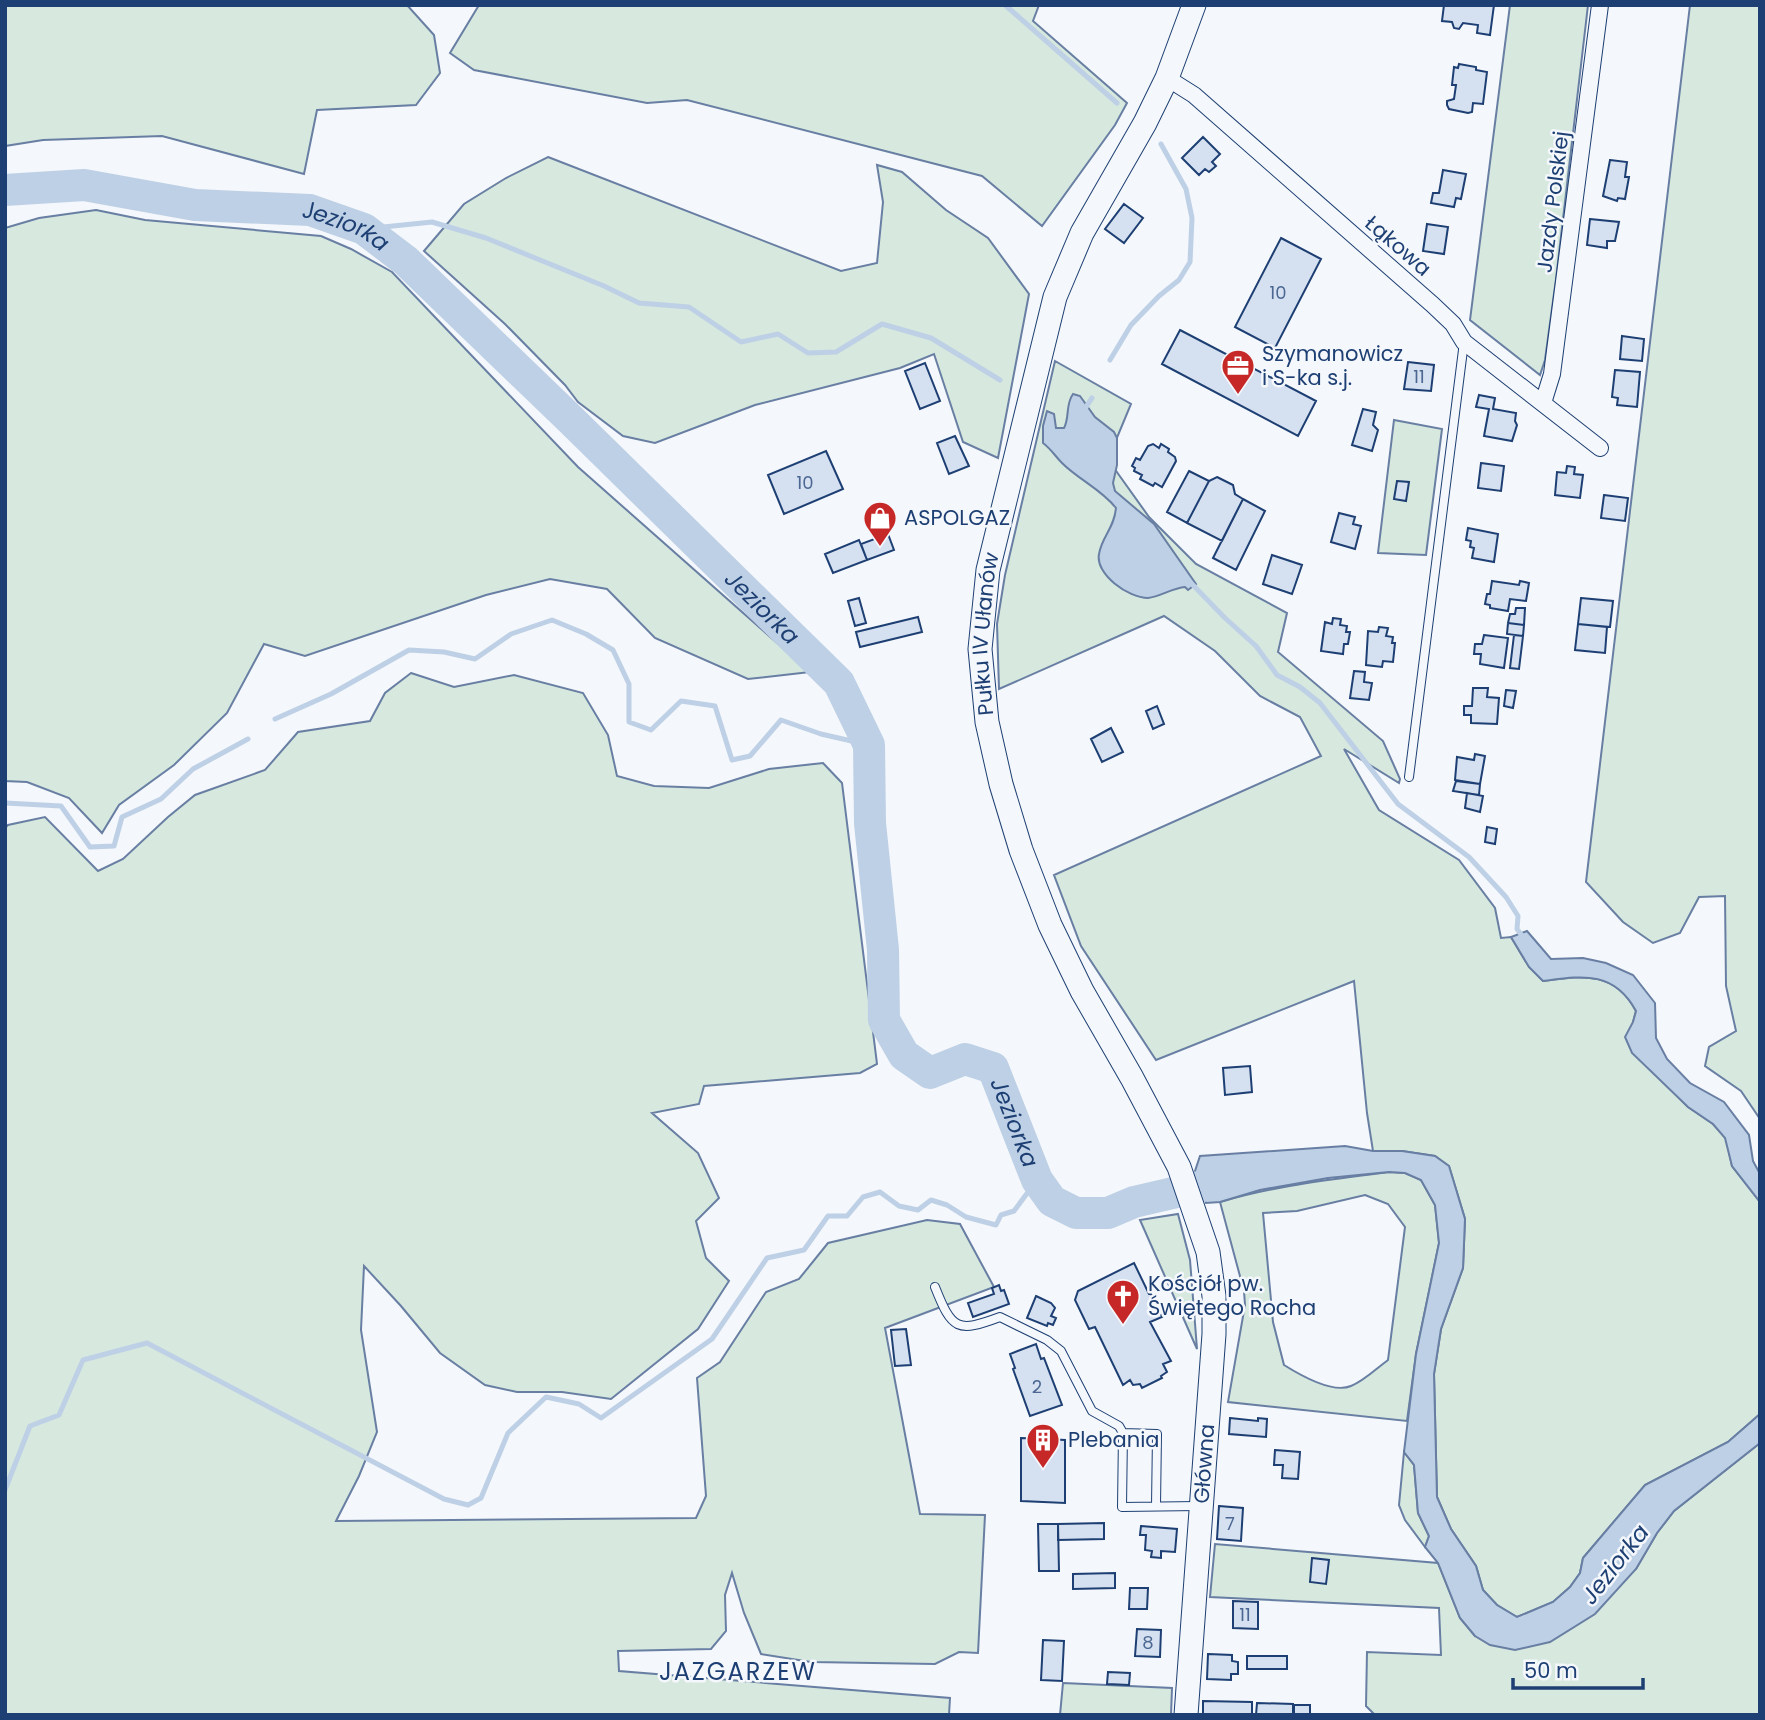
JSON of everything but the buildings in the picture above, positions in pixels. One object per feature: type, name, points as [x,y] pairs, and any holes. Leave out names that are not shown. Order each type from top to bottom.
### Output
[{"type":"street","name":"Pułku IV Ułanów","points":[[1194,5],[1167,78],[1145,123],[1082,233],[1055,298],[988,570],[980,649],[984,700],[993,753],[1035,888],[1082,990],[1172,1151],[1196,1213]]},
{"type":"street","name":"Jazdy Polskiej","points":[[1543,403],[1552,374],[1600,5]]},
{"type":"street","name":"Łąkowa","points":[[1167,78],[1194,95],[1433,304],[1453,324],[1464,342],[1600,448]]},
{"type":"street","name":"Główna","points":[[1186,1715],[1212,1374],[1214,1296],[1208,1252],[1196,1213]]},
{"type":"lane","points":[[1409,777],[1464,342]]},
{"type":"lane","points":[[935,1287],[946,1315],[958,1326],[975,1327],[1000,1317],[1047,1340],[1061,1351],[1093,1411],[1119,1426],[1124,1433],[1122,1507],[1201,1506]]},
{"type":"lane","points":[[1124,1433],[1157,1434],[1156,1506]]},
{"type":"shaded area","points":[[5,5],[407,5],[434,35],[440,73],[416,105],[317,110],[304,174],[162,136],[43,140],[5,146]]},
{"type":"shaded area","points":[[479,5],[1039,5],[1033,21],[1127,103],[1115,125],[1042,226],[982,176],[687,100],[647,103],[474,70],[450,53]]},
{"type":"shaded area","points":[[1510,5],[1588,5],[1556,279],[1545,360],[1540,375],[1470,320]]},
{"type":"shaded area","points":[[1690,5],[1760,5],[1760,1119],[1741,1091],[1705,1066],[1709,1047],[1736,1031],[1726,986],[1725,896],[1699,897],[1680,933],[1653,943],[1623,922],[1586,882]]},
{"type":"shaded area","points":[[548,157],[841,271],[877,263],[883,202],[877,165],[902,172],[946,210],[988,238],[1029,294],[998,458],[963,442],[934,354],[900,368],[755,405],[655,443],[623,436],[578,402],[565,385],[505,324],[424,251],[464,204],[506,178]]},
{"type":"shaded area","points":[[96,210],[145,220],[321,236],[392,272],[578,467],[810,672],[748,679],[655,638],[607,589],[550,579],[486,595],[305,656],[264,644],[227,713],[174,765],[119,805],[102,833],[69,798],[27,782],[5,781],[5,228],[39,218]]},
{"type":"shaded area","points":[[1055,361],[1131,404],[1116,440],[1114,468],[1149,517],[1196,564],[1287,613],[1278,652],[1383,741],[1400,779],[1399,783],[1344,749],[1379,810],[1459,860],[1495,908],[1501,938],[1511,937],[1529,967],[1543,981],[1584,977],[1607,982],[1618,988],[1636,1011],[1633,1022],[1662,1081],[1688,1107],[1713,1124],[1726,1138],[1732,1166],[1760,1202],[1760,1414],[1728,1442],[1645,1485],[1583,1558],[1580,1573],[1570,1587],[1553,1602],[1517,1617],[1497,1605],[1483,1590],[1476,1566],[1451,1529],[1437,1497],[1434,1374],[1441,1329],[1463,1268],[1465,1219],[1449,1166],[1435,1156],[1402,1151],[1373,1151],[1354,981],[1156,1060],[1081,946],[1054,875],[1321,756],[1300,717],[1260,696],[1215,651],[1164,616],[999,689],[997,624],[1005,575]]},
{"type":"shaded area","points":[[1394,420],[1442,429],[1426,555],[1378,553]]},
{"type":"shaded area","points":[[411,673],[454,687],[514,675],[583,693],[608,735],[617,776],[654,786],[709,788],[769,769],[823,763],[842,783],[877,1064],[860,1073],[704,1086],[699,1104],[652,1113],[698,1153],[719,1198],[696,1221],[706,1258],[729,1281],[698,1329],[611,1399],[562,1392],[517,1392],[485,1385],[440,1353],[364,1266],[361,1330],[377,1432],[336,1521],[696,1518],[706,1496],[697,1378],[720,1362],[766,1292],[799,1279],[828,1243],[927,1220],[960,1224],[994,1287],[885,1328],[920,1514],[985,1515],[978,1653],[959,1652],[935,1664],[811,1662],[761,1654],[744,1613],[732,1573],[725,1595],[726,1631],[711,1649],[618,1651],[619,1671],[950,1698],[949,1715],[5,1715],[5,828],[45,817],[98,871],[123,859],[195,795],[265,770],[298,732],[370,721],[385,693]]},
{"type":"shaded area","points":[[1389,1172],[1405,1173],[1421,1180],[1435,1205],[1439,1243],[1416,1354],[1407,1421],[1228,1402],[1245,1305],[1244,1291],[1220,1202],[1283,1187]],"holes":[[[1365,1195],[1388,1204],[1405,1227],[1388,1360],[1351,1386],[1326,1386],[1284,1365],[1273,1322],[1263,1213],[1297,1211]]]},
{"type":"shaded area","points":[[1178,1214],[1190,1260],[1197,1349],[1140,1220]]},
{"type":"shaded area","points":[[1760,1443],[1760,1715],[1375,1715],[1366,1706],[1367,1652],[1441,1655],[1439,1608],[1210,1597],[1215,1544],[1438,1563],[1460,1618],[1475,1636],[1636,1569],[1657,1533],[1674,1511]]},
{"type":"shaded area","points":[[1404,1452],[1414,1465],[1418,1513],[1429,1536],[1425,1547],[1405,1520],[1399,1505]]},
{"type":"shaded area","points":[[1063,1683],[1172,1688],[1171,1715],[1060,1715]]},
{"type":"water","points":[[1073,394],[1080,396],[1095,417],[1114,432],[1117,438],[1117,465],[1113,483],[1115,491],[1154,524],[1196,584],[1188,590],[1185,587],[1153,597],[1140,597],[1114,584],[1102,569],[1099,554],[1116,508],[1104,495],[1069,469],[1043,443],[1043,426],[1047,411],[1054,414],[1056,428],[1064,428]]},
{"type":"water","points":[[1527,931],[1551,959],[1583,958],[1606,963],[1633,975],[1655,1003],[1656,1038],[1667,1059],[1690,1083],[1724,1102],[1749,1135],[1753,1161],[1760,1174],[1760,1202],[1732,1166],[1725,1138],[1713,1124],[1688,1107],[1632,1053],[1625,1037],[1636,1011],[1627,998],[1618,988],[1596,979],[1584,977],[1543,981],[1529,967],[1511,937]]},
{"type":"water","points":[[1345,1146],[1435,1156],[1449,1166],[1465,1219],[1463,1268],[1441,1329],[1434,1374],[1437,1497],[1451,1529],[1476,1566],[1483,1590],[1497,1605],[1517,1617],[1553,1602],[1570,1587],[1580,1573],[1583,1558],[1645,1485],[1728,1442],[1760,1414],[1760,1443],[1674,1511],[1657,1533],[1636,1569],[1595,1614],[1550,1642],[1515,1650],[1490,1645],[1475,1636],[1460,1618],[1438,1563],[1425,1547],[1429,1536],[1418,1513],[1414,1465],[1404,1452],[1416,1354],[1439,1243],[1435,1205],[1421,1180],[1405,1173],[1389,1172],[1328,1178],[1206,1203],[1195,1171],[1200,1156]]},
{"type":"waterway","points":[[1005,5],[1117,103]]},
{"type":"waterway","points":[[1110,360],[1131,325],[1179,280],[1190,262],[1192,218],[1186,189],[1161,144]]},
{"type":"waterway","name":"Jeziorka","points":[[5,190],[84,185],[195,205],[310,210],[364,229],[406,261],[839,683],[869,745],[870,823],[883,950],[884,1020],[904,1055],[930,1073],[965,1059],[993,1068],[1037,1180],[1052,1201],[1076,1213],[1108,1213],[1134,1202],[1216,1183]]},
{"type":"waterway","points":[[364,229],[432,222],[486,238],[639,303],[689,307],[741,342],[778,334],[808,353],[836,352],[882,324],[931,338],[1000,380]]},
{"type":"waterway","points":[[1084,410],[1092,398]]},
{"type":"waterway","points":[[1189,581],[1256,646],[1277,675],[1300,687],[1320,703],[1398,804],[1469,857],[1506,897],[1518,916],[1517,929],[1523,937]]},
{"type":"waterway","points":[[275,719],[331,694],[409,650],[444,652],[475,659],[511,634],[552,620],[586,634],[613,650],[629,684],[629,722],[651,730],[681,701],[715,706],[732,760],[750,756],[781,720],[821,734],[869,745]]},
{"type":"waterway","points":[[5,803],[61,806],[90,847],[114,846],[122,817],[161,799],[193,769],[248,739]]},
{"type":"waterway","points":[[5,1490],[30,1426],[59,1415],[83,1360],[147,1343],[444,1499],[468,1505],[481,1498],[508,1433],[546,1397],[579,1404],[601,1418],[712,1339],[767,1258],[804,1250],[828,1216],[847,1216],[863,1197],[880,1192],[899,1206],[918,1210],[931,1200],[947,1205],[966,1217],[996,1225],[1001,1215],[1014,1211],[1037,1180]]},
{"type":"place","name":"Szymanowicz i S-ka s.j.","points":[[1238,396]]},
{"type":"place","name":"ASPOLGAZ","points":[[880,548]]},
{"type":"place","name":"Kościół pw. Świętego Rocha","points":[[1123,1326]]},
{"type":"place","name":"Plebania","points":[[1043,1470]]},
{"type":"district","name":"JAZGARZEW","points":[[738,1672]]}]
